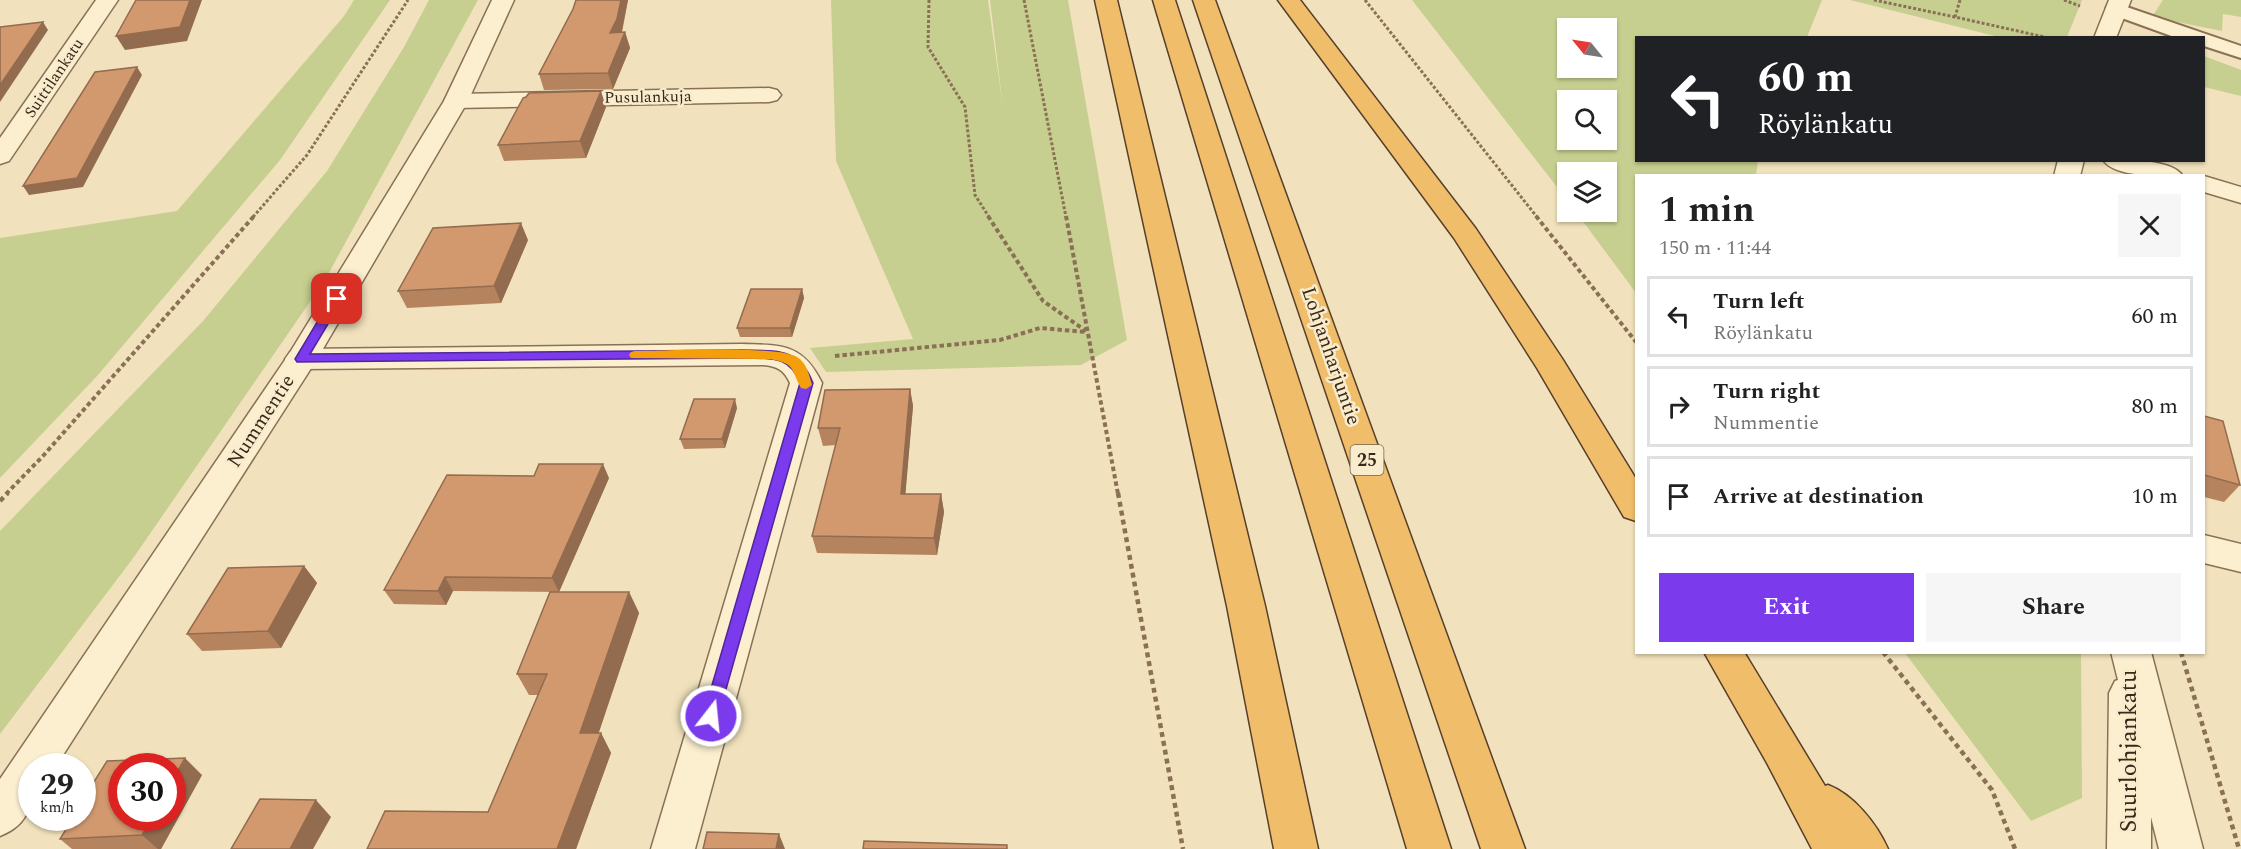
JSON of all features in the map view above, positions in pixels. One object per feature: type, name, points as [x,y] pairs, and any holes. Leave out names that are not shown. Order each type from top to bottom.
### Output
[{"type":"highway","points":[[1106,0],[1246,606],[1296,849]]},
{"type":"highway","points":[[1164,0],[1429,849]]},
{"type":"highway","name":"Lohjanharjuntie","points":[[1204,0],[1503,849]]},
{"type":"highway","points":[[1289,0],[1466,236],[1552,368],[1635,506]]},
{"type":"highway","points":[[1724,654],[1782,750],[1836,849]]},
{"type":"highway","points":[[1782,750],[1866,849]]},
{"type":"street","name":"Suittilankatu","points":[[0,156],[107,0]]},
{"type":"street","name":"Nummentie","points":[[41,753],[301,359],[456,101],[503,0]]},
{"type":"street","points":[[2106,36],[2117,5]]},
{"type":"street","name":"Pusulankuja","points":[[456,101],[769,95]]},
{"type":"street","points":[[2122,162],[2163,174]]},
{"type":"street","points":[[2205,184],[2241,195]]},
{"type":"street","points":[[301,359],[742,354],[770,355],[792,360],[801,369],[806,383],[673,849]]},
{"type":"street","points":[[2205,549],[2241,558]]},
{"type":"street","name":"Suurlohjankatu","points":[[2128,849],[2130,654]]},
{"type":"street","name":"Suurlohjankatu","points":[[2131,654],[2181,849]]},
{"type":"street","name":"Nummentie","points":[[0,816],[18,788]]},
{"type":"lane","points":[[2117,5],[2192,36]]},
{"type":"lane","points":[[2205,40],[2241,52]]},
{"type":"path","points":[[0,501],[43,456],[307,155],[408,0]]},
{"type":"path","points":[[929,0],[928,47],[965,107],[975,195],[1043,301],[1087,332]]},
{"type":"path","points":[[1024,0],[1183,849]]},
{"type":"path","points":[[1365,0],[1635,341]]},
{"type":"path","points":[[1874,0],[2040,36]]},
{"type":"path","points":[[1954,17],[1960,0]]},
{"type":"path","points":[[792,360],[1000,340],[1040,328],[1087,332]]},
{"type":"path","points":[[1885,654],[1992,790],[2015,849]]},
{"type":"path","points":[[2182,654],[2239,849]]},
{"type":"green space","points":[[354,0],[390,0],[280,160],[98,375],[0,478],[0,238],[177,211],[344,16]]},
{"type":"green space","points":[[429,0],[478,0],[325,280],[134,557],[0,734],[0,531],[203,321],[327,171],[404,47]]},
{"type":"green space","points":[[831,0],[988,0],[1003,108],[990,0],[1068,0],[1127,340],[1081,365],[826,372],[810,348],[913,339],[836,161]]},
{"type":"green space","points":[[1412,0],[1822,0],[1807,36],[1635,36],[1635,162],[1758,162],[1756,174],[1635,174],[1635,292],[1583,222],[1617,222],[1617,162],[1557,162],[1557,187]]},
{"type":"green space","points":[[1850,0],[2082,0],[2067,36],[1995,36]]},
{"type":"green space","points":[[2163,0],[2241,0],[2241,17],[2223,14],[2222,31],[2152,17]]},
{"type":"green space","points":[[2205,56],[2241,70],[2241,96],[2205,87]]},
{"type":"green space","points":[[1906,654],[2081,654],[2082,798],[2031,821]]},
{"type":"building","points":[[136,0],[190,0],[180,27],[116,36]]},
{"type":"building","points":[[576,0],[621,0],[617,19],[610,33],[625,32],[608,73],[539,74],[573,9]]},
{"type":"building","points":[[43,22],[0,85],[0,27]]},
{"type":"building","points":[[137,67],[77,178],[23,186],[95,72]]},
{"type":"building","points":[[601,91],[580,141],[498,145],[523,98],[529,93]]},
{"type":"building","points":[[521,223],[494,286],[398,291],[433,228]]},
{"type":"building","points":[[751,289],[802,289],[790,328],[737,328]]},
{"type":"building","points":[[910,389],[901,494],[941,494],[934,538],[812,536],[840,428],[818,428],[825,390]]},
{"type":"building","points":[[694,399],[735,399],[722,439],[680,439]]},
{"type":"building","points":[[2205,416],[2223,421],[2240,485],[2205,475]]},
{"type":"building","points":[[539,464],[603,464],[552,578],[445,577],[438,591],[384,590],[447,475],[534,476]]},
{"type":"building","points":[[304,566],[268,631],[187,634],[228,568]]},
{"type":"building","points":[[550,592],[629,592],[580,733],[601,733],[557,849],[367,849],[385,811],[488,812],[547,674],[517,674]]},
{"type":"building","points":[[107,761],[108,831],[144,831],[142,835],[60,839],[65,831],[96,831],[96,779]]},
{"type":"building","points":[[260,799],[316,800],[290,849],[231,849]]},
{"type":"building","points":[[707,832],[779,834],[776,849],[703,849]]},
{"type":"building","points":[[864,841],[1007,845],[1007,849],[863,849]]},
{"type":"slow traffic","points":[[635,355],[770,355],[792,360],[801,369],[806,385]]},
{"type":"route","points":[[337,299],[301,359],[742,354],[770,355],[792,360],[801,369],[806,383],[711,716]]}]
